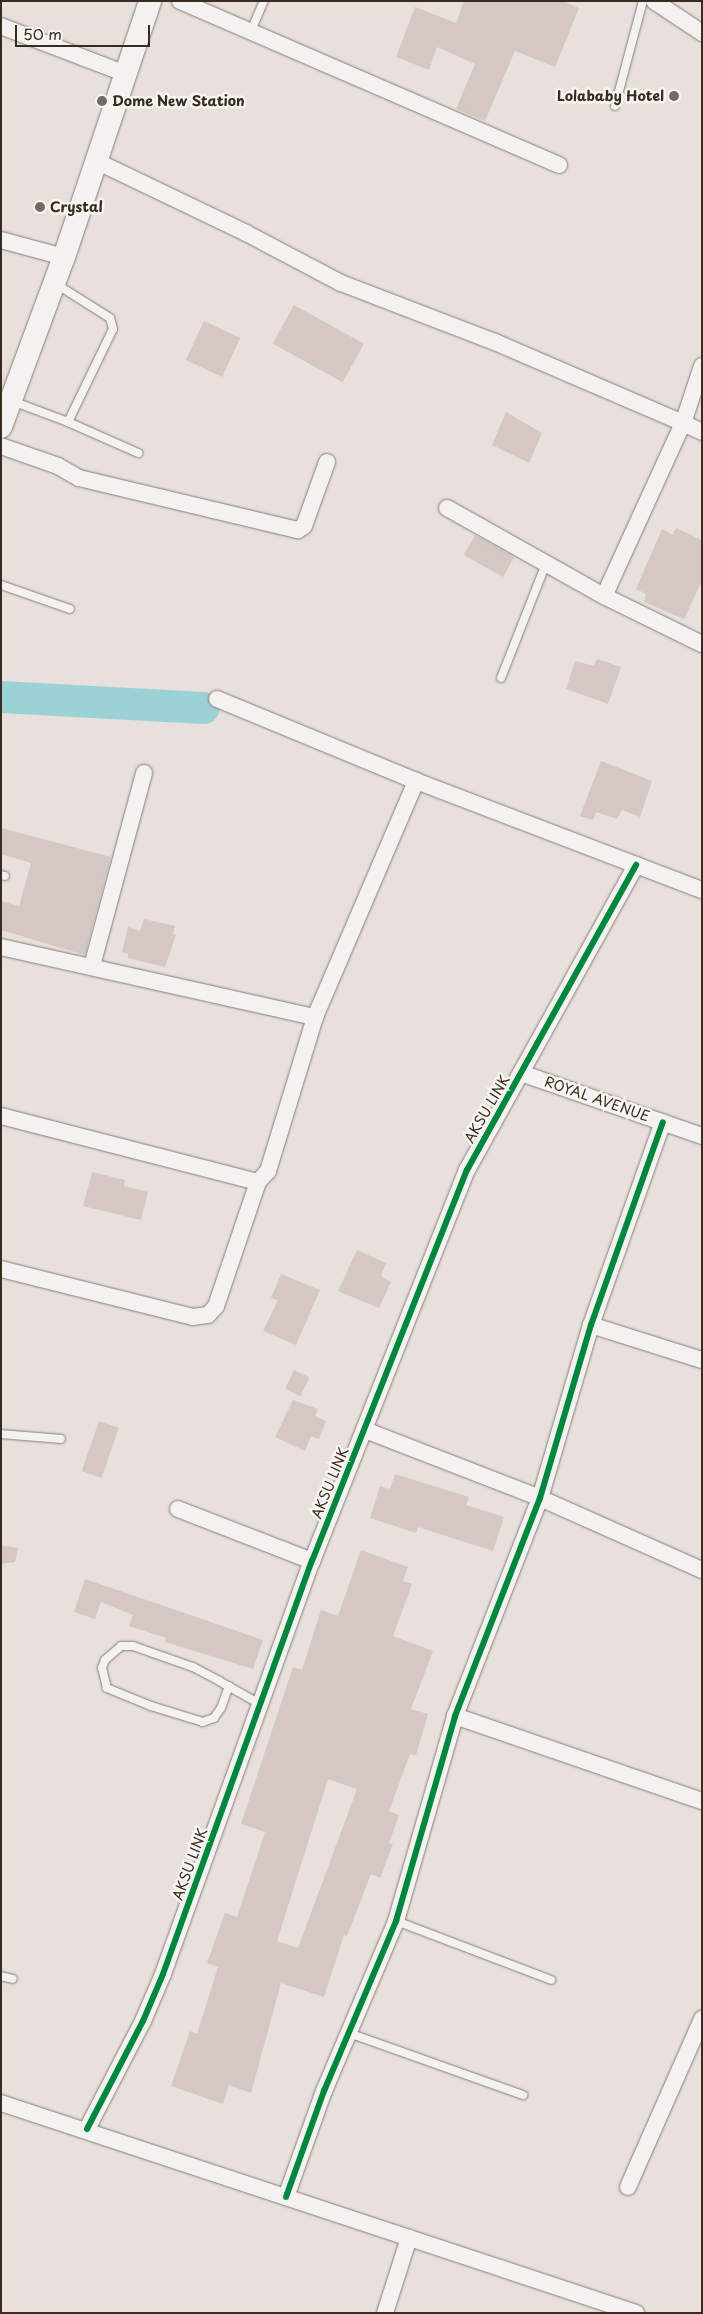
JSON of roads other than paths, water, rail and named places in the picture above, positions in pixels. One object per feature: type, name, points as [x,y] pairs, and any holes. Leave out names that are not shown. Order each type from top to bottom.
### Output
[{"type":"main road","points":[[1,427],[64,257],[150,1]]},
{"type":"street","points":[[180,1],[559,165]]},
{"type":"street","points":[[654,1],[702,33]]},
{"type":"street","points":[[1,26],[126,74]]},
{"type":"street","points":[[96,161],[246,233],[341,283],[495,342],[702,432]]},
{"type":"street","points":[[1,240],[64,257]]},
{"type":"street","points":[[604,596],[684,423],[702,366]]},
{"type":"street","points":[[1,446],[58,466],[79,478],[292,530],[304,526],[327,462]]},
{"type":"street","points":[[446,508],[604,596],[702,644]]},
{"type":"street","points":[[217,699],[416,781],[702,890]]},
{"type":"street","points":[[92,966],[144,773]]},
{"type":"street","points":[[1,1269],[193,1316],[208,1315],[216,1306],[258,1182],[268,1171],[315,1017],[416,781]]},
{"type":"street","name":"AKSU LINK","points":[[87,2129],[163,1974],[312,1561],[467,1170],[490,1123],[522,1074],[636,865]]},
{"type":"street","points":[[1,947],[315,1017]]},
{"type":"street","name":"ROYAL AVENUE","points":[[522,1074],[702,1136]]},
{"type":"street","points":[[1,1116],[258,1182]]},
{"type":"street","points":[[286,2197],[349,2034],[396,1921],[455,1716],[540,1498],[591,1325],[663,1122]]},
{"type":"street","points":[[591,1325],[702,1360]]},
{"type":"street","points":[[365,1430],[540,1498],[702,1570]]},
{"type":"street","points":[[178,1509],[312,1561]]},
{"type":"street","points":[[455,1716],[702,1802]]},
{"type":"street","points":[[628,2187],[702,2019]]},
{"type":"street","points":[[1,2103],[87,2129],[636,2313]]},
{"type":"street","points":[[385,2313],[409,2238]]},
{"type":"lane","points":[[251,31],[264,1]]},
{"type":"lane","points":[[615,106],[643,1]]},
{"type":"lane","points":[[54,283],[110,318],[114,323],[68,422]]},
{"type":"lane","points":[[11,400],[68,422],[138,453]]},
{"type":"lane","points":[[501,678],[546,563]]},
{"type":"lane","points":[[1,586],[70,609]]},
{"type":"lane","points":[[1,1434],[61,1439]]},
{"type":"lane","points":[[229,1686],[221,1708],[214,1718],[203,1722],[151,1706],[106,1688],[102,1668],[105,1660],[121,1646],[133,1646],[193,1667],[229,1686],[260,1704]]},
{"type":"lane","points":[[396,1921],[551,1980]]},
{"type":"lane","points":[[1,1976],[13,1978]]},
{"type":"lane","points":[[349,2034],[523,2095]]},
{"type":"waterway","points":[[1,697],[204,708]]},
{"type":"place","name":"Lolababy Hotel","points":[[674,96]]},
{"type":"place","name":"Dome New Station","points":[[102,101]]},
{"type":"place","name":"Crystal","points":[[40,207]]}]
